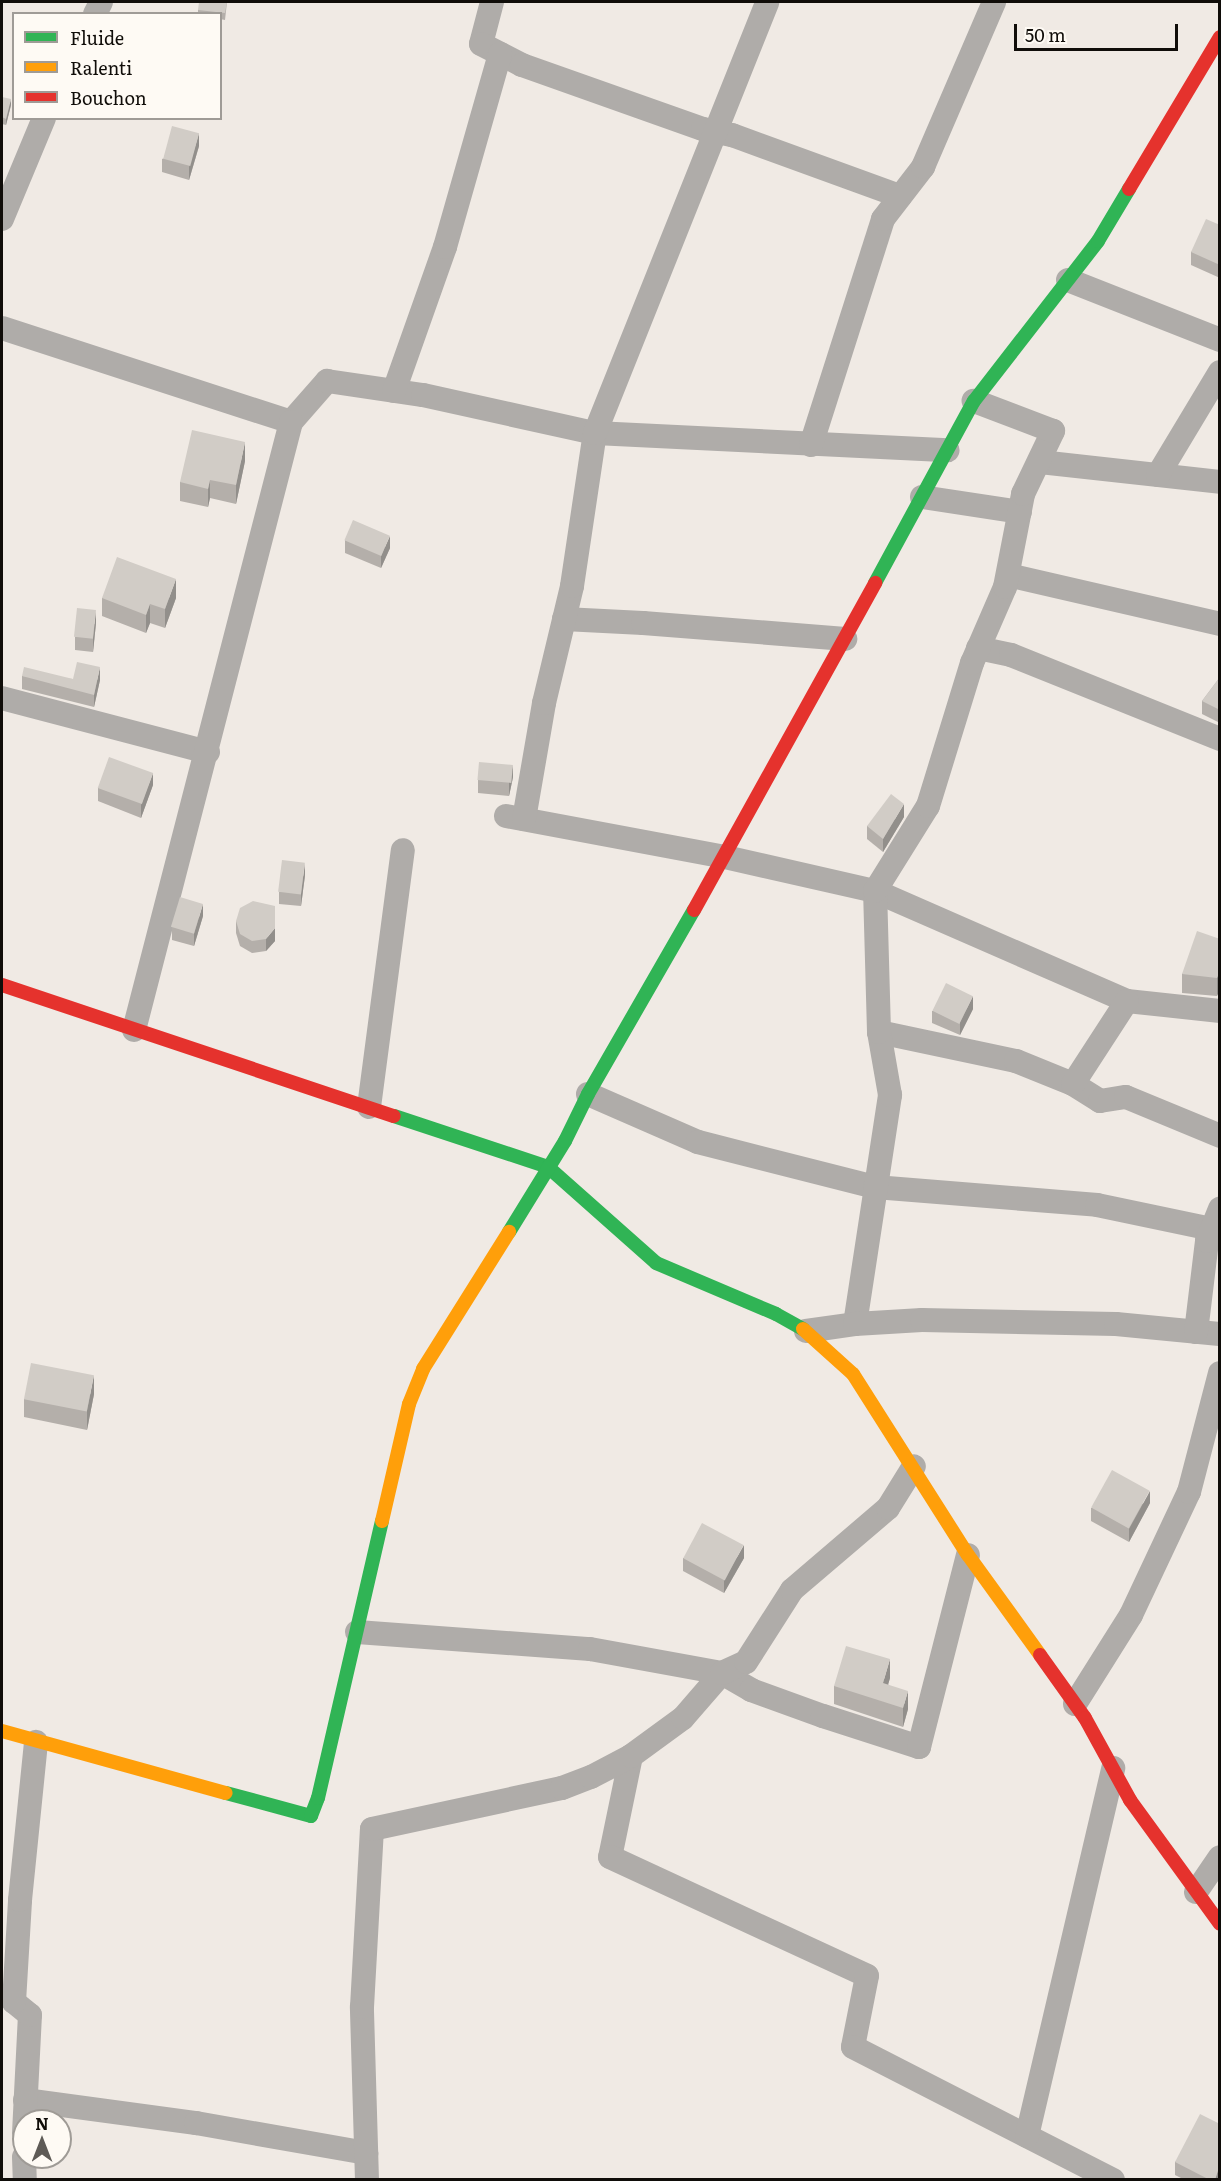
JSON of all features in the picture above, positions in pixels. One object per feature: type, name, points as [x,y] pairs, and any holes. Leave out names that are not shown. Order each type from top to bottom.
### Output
[{"type":"street","points":[[492,2],[480,44],[522,65],[732,135],[900,196]]},
{"type":"street","points":[[767,2],[595,433],[572,586],[515,817],[726,857],[875,891],[1127,1000],[1220,1011]]},
{"type":"street","points":[[811,445],[883,219],[923,167],[994,2]]},
{"type":"street","points":[[2,1731],[311,1816],[318,1798],[409,1404],[423,1369],[470,1298],[565,1141],[588,1094],[726,857],[974,401],[1098,241],[1220,37]]},
{"type":"street","points":[[394,391],[445,247],[500,54]]},
{"type":"street","points":[[2,219],[43,120]]},
{"type":"street","points":[[1068,280],[1220,340]]},
{"type":"street","points":[[2,328],[291,422]]},
{"type":"street","points":[[1158,475],[1220,372]]},
{"type":"street","points":[[134,1030],[208,752],[291,422],[327,381],[394,391],[595,433],[948,450]]},
{"type":"street","points":[[855,1324],[890,1095],[879,1032],[875,891],[928,806],[978,648],[1005,587],[1023,494],[1053,431],[974,401]]},
{"type":"street","points":[[1040,462],[1220,482]]},
{"type":"street","points":[[922,497],[1020,512]]},
{"type":"street","points":[[1008,575],[1220,624]]},
{"type":"street","points":[[564,619],[643,622],[845,639]]},
{"type":"street","points":[[978,648],[1011,655],[1220,739]]},
{"type":"street","points":[[2,698],[208,752]]},
{"type":"street","points":[[369,1107],[403,850]]},
{"type":"street","points":[[2,986],[548,1167],[656,1263],[776,1314],[806,1331],[853,1374],[914,1466],[968,1555],[1075,1704],[1130,1800],[1220,1924]]},
{"type":"street","points":[[1073,1084],[1127,1000]]},
{"type":"street","points":[[879,1032],[1016,1061],[1073,1084],[1100,1101],[1126,1096],[1220,1136]]},
{"type":"street","points":[[588,1094],[698,1142],[768,1162],[875,1187],[1097,1205],[1216,1218],[1207,1241],[1208,1333],[1116,1324],[922,1320],[855,1324],[806,1331]]},
{"type":"street","points":[[1075,1704],[1131,1615],[1189,1492],[1220,1373]]},
{"type":"street","points":[[367,2180],[362,2007],[372,1829],[452,1814],[562,1788],[591,1777],[631,1756],[683,1718],[722,1673],[746,1662],[792,1590],[888,1508],[914,1466]]},
{"type":"street","points":[[357,1632],[590,1650],[722,1673],[751,1690],[919,1747],[968,1555]]},
{"type":"street","points":[[25,2109],[30,2015],[12,2011],[20,1900],[36,1742]]},
{"type":"street","points":[[631,1756],[610,1857],[867,1976],[854,2047],[1113,2180]]},
{"type":"street","points":[[1027,2136],[1113,1768]]},
{"type":"street","points":[[1196,1892],[1220,1857]]},
{"type":"street","points":[[25,2100],[196,2123],[366,2153]]},
{"type":"building","points":[[199,2],[227,2],[225,13],[198,10]]},
{"type":"building","points":[[2,97],[11,99],[6,119],[2,117]]},
{"type":"building","points":[[172,126],[199,133],[190,166],[163,159]]},
{"type":"building","points":[[1206,219],[1220,225],[1220,265],[1191,252]]},
{"type":"building","points":[[192,430],[245,442],[236,485],[210,480],[208,489],[180,482]]},
{"type":"building","points":[[353,520],[390,536],[381,556],[344,540]]},
{"type":"building","points":[[117,557],[176,579],[165,609],[150,604],[146,615],[102,598]]},
{"type":"building","points":[[77,608],[96,610],[93,639],[74,637]]},
{"type":"building","points":[[77,662],[100,667],[94,695],[22,676],[24,667],[73,679]]},
{"type":"building","points":[[1220,677],[1220,710],[1202,701]]},
{"type":"building","points":[[109,757],[153,773],[142,804],[98,788]]},
{"type":"building","points":[[479,762],[513,765],[511,783],[477,780]]},
{"type":"building","points":[[891,794],[904,804],[883,839],[867,826]]},
{"type":"building","points":[[282,860],[305,863],[301,895],[278,892]]},
{"type":"building","points":[[180,897],[203,904],[194,934],[171,927]]},
{"type":"building","points":[[253,901],[275,906],[275,928],[266,939],[252,941],[240,934],[236,921],[240,908]]},
{"type":"building","points":[[1197,931],[1220,939],[1220,971],[1217,978],[1182,974]]},
{"type":"building","points":[[946,983],[973,996],[959,1024],[932,1011]]},
{"type":"building","points":[[31,1363],[94,1375],[87,1412],[24,1399]]},
{"type":"building","points":[[1112,1470],[1150,1491],[1129,1528],[1091,1508]]},
{"type":"building","points":[[702,1523],[743,1545],[725,1580],[683,1558]]},
{"type":"building","points":[[846,1646],[890,1659],[883,1683],[908,1691],[903,1708],[834,1686]]},
{"type":"building","points":[[1200,2114],[1220,2124],[1220,2164],[1215,2180],[1210,2180],[1175,2162]]},
{"type":"traffic: fast","points":[[875,583],[974,401],[1098,241],[1129,189]]},
{"type":"traffic: fast","points":[[509,1232],[565,1141],[588,1094],[694,910]]},
{"type":"traffic: fast","points":[[394,1116],[548,1167],[656,1263],[776,1314],[803,1329]]},
{"type":"traffic: fast","points":[[226,1793],[311,1816],[318,1798],[382,1521]]},
{"type":"traffic: slow","points":[[382,1521],[409,1404],[423,1369],[509,1232]]},
{"type":"traffic: slow","points":[[803,1329],[853,1374],[968,1555],[1040,1655]]},
{"type":"traffic: slow","points":[[2,1731],[226,1793]]},
{"type":"traffic: jam","points":[[1129,189],[1220,37]]},
{"type":"traffic: jam","points":[[694,910],[875,583]]},
{"type":"traffic: jam","points":[[2,985],[394,1116]]},
{"type":"traffic: jam","points":[[1040,1655],[1085,1718],[1130,1800],[1220,1924]]}]
